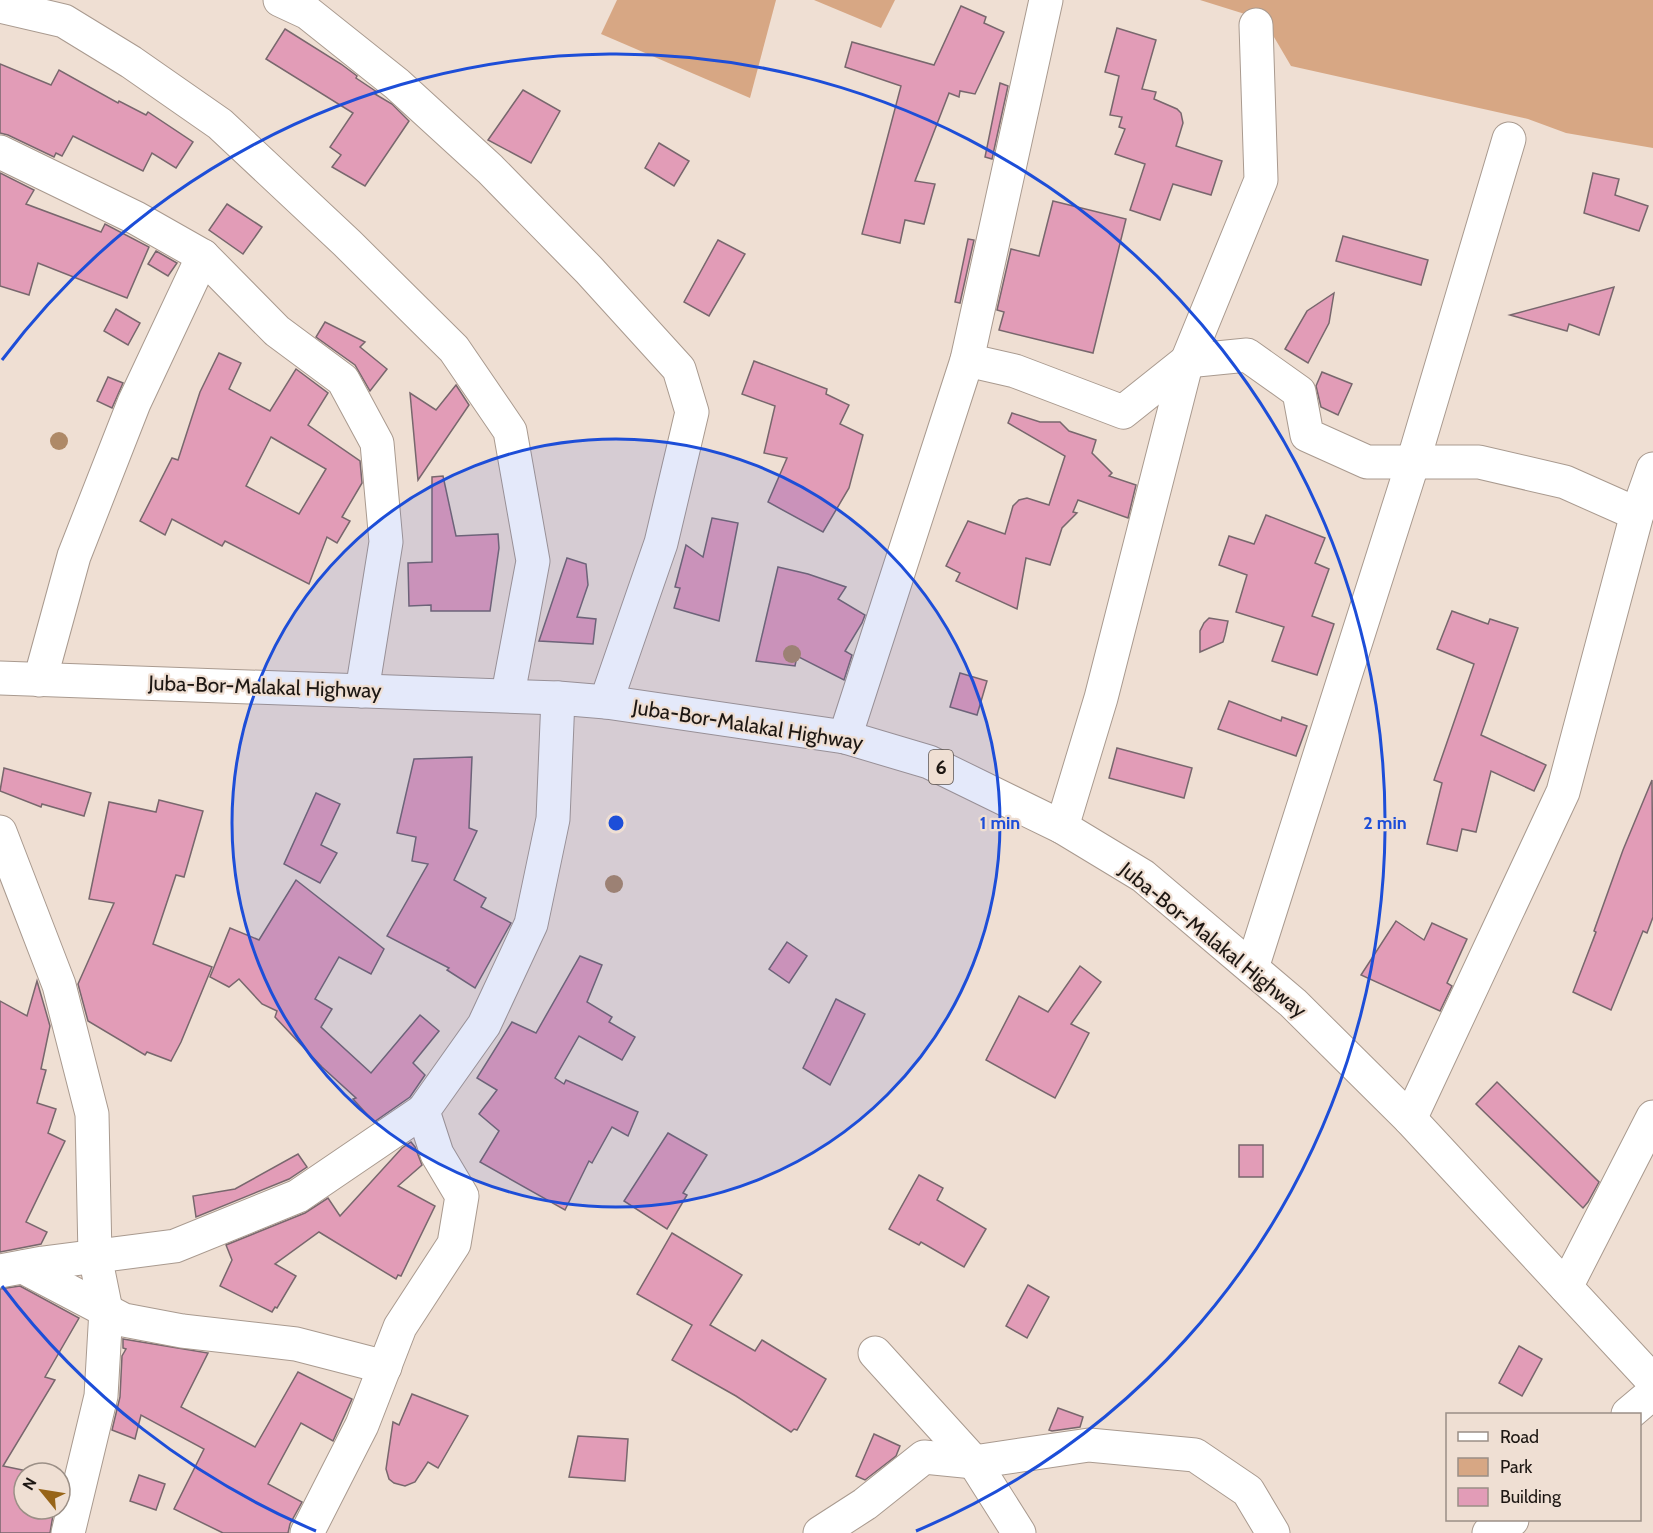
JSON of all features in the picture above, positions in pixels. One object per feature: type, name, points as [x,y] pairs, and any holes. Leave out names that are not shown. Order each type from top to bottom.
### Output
[{"type":"street","points":[[280,0],[308,13],[388,77],[481,161],[589,270],[679,369],[692,412],[661,543],[606,702]]},
{"type":"street","points":[[845,737],[967,360],[1046,0]]},
{"type":"street","points":[[0,6],[64,21],[131,62],[220,124],[347,243],[454,349],[510,431],[533,561],[508,694]]},
{"type":"street","points":[[1062,827],[1101,699],[1187,361],[1261,180],[1256,25]]},
{"type":"street","points":[[1252,968],[1413,462],[1509,139]]},
{"type":"street","points":[[0,152],[136,218],[203,256],[277,331],[343,380],[377,443],[386,542],[362,691]]},
{"type":"street","points":[[40,680],[74,556],[134,403],[203,256]]},
{"type":"street","points":[[967,360],[1015,371],[1123,412],[1187,361],[1247,355],[1299,392],[1307,435],[1366,462],[1479,462],[1565,482],[1637,514]]},
{"type":"street","points":[[1410,1119],[1563,792],[1637,514],[1653,469]]},
{"type":"street","points":[[0,678],[0,684]]},
{"type":"street","name":"Juba-Bor-Malakal Highway","points":[[0,678],[508,694],[606,702],[845,737],[930,762],[1062,827],[1143,876],[1293,1003],[1410,1119],[1653,1381]]},
{"type":"street","points":[[11,1269],[175,1246],[298,1196],[423,1111],[484,1025],[531,924],[553,819],[558,698]]},
{"type":"street","points":[[0,832],[59,985],[92,1114],[95,1256],[106,1310],[101,1396],[68,1533]]},
{"type":"street","points":[[307,1533],[362,1425],[400,1328],[454,1244],[462,1196],[437,1154],[423,1111]]},
{"type":"street","points":[[1566,1287],[1653,1117]]},
{"type":"street","points":[[11,1269],[124,1320],[182,1331],[296,1344],[385,1367]]},
{"type":"street","points":[[875,1353],[974,1462],[1019,1533]]},
{"type":"street","points":[[1629,1413],[1653,1393]]},
{"type":"street","points":[[820,1533],[865,1504],[924,1457],[974,1462],[1089,1445],[1194,1455],[1248,1491],[1273,1533]]},
{"type":"street","points":[[1489,1533],[1510,1521]]},
{"type":"green space","points":[[617,0],[776,0],[750,98],[601,34]]},
{"type":"green space","points":[[814,0],[895,0],[881,28]]},
{"type":"green space","points":[[1200,0],[1653,0],[1653,148],[1566,133],[1528,119],[1291,66],[1264,20]]},
{"type":"building","points":[[961,6],[986,17],[984,23],[1004,32],[975,94],[960,91],[959,97],[949,93],[915,181],[935,184],[924,224],[905,220],[900,243],[862,234],[901,86],[845,67],[852,42],[934,65]]},
{"type":"building","points":[[1117,28],[1156,40],[1142,89],[1156,92],[1154,99],[1181,113],[1183,123],[1176,146],[1222,161],[1211,195],[1173,184],[1160,220],[1130,210],[1145,164],[1115,154],[1125,129],[1119,127],[1122,117],[1110,115],[1119,76],[1105,72]]},
{"type":"building","points":[[285,29],[341,64],[357,76],[356,78],[377,92],[375,94],[392,104],[409,121],[365,186],[332,167],[341,155],[330,147],[353,113],[266,59]]},
{"type":"building","points":[[0,64],[51,85],[59,70],[118,103],[119,101],[146,115],[148,112],[193,142],[176,168],[152,153],[143,171],[73,136],[62,156],[56,153],[54,157],[0,133]]},
{"type":"building","points":[[1000,83],[1008,86],[992,159],[985,157]]},
{"type":"building","points":[[523,90],[560,111],[531,163],[488,140]]},
{"type":"building","points":[[659,143],[689,161],[674,186],[645,168]]},
{"type":"building","points":[[0,173],[34,190],[26,204],[101,232],[105,224],[149,247],[127,298],[38,263],[29,295],[0,286]]},
{"type":"building","points":[[1593,173],[1619,179],[1615,195],[1648,206],[1639,231],[1584,213]]},
{"type":"building","points":[[1053,201],[1126,219],[1093,353],[999,330],[1004,312],[997,310],[1011,249],[1039,256]]},
{"type":"building","points":[[227,204],[262,227],[243,254],[209,230]]},
{"type":"building","points":[[1343,236],[1428,260],[1421,285],[1336,261]]},
{"type":"building","points":[[968,239],[974,240],[960,303],[955,302]]},
{"type":"building","points":[[718,240],[745,254],[709,316],[684,302]]},
{"type":"building","points":[[156,251],[177,263],[168,276],[148,264]]},
{"type":"building","points":[[1614,287],[1599,335],[1569,324],[1567,331],[1510,315]]},
{"type":"building","points":[[1334,293],[1329,323],[1308,363],[1285,349],[1307,311]]},
{"type":"building","points":[[116,309],[140,323],[128,345],[104,331]]},
{"type":"building","points":[[325,322],[365,342],[360,347],[387,369],[370,391],[355,365],[316,337]]},
{"type":"building","points":[[219,353],[241,363],[229,389],[270,411],[296,369],[328,393],[308,425],[360,461],[362,483],[342,517],[350,521],[337,543],[327,537],[309,584],[225,541],[222,546],[172,519],[165,535],[140,521],[172,458],[178,460],[200,392]],"holes":[[[271,437],[326,469],[299,514],[246,486]]]},
{"type":"building","points":[[754,361],[827,389],[826,394],[849,405],[840,424],[863,435],[849,488],[823,532],[768,502],[787,458],[764,453],[775,406],[742,394]]},
{"type":"building","points":[[1322,372],[1352,384],[1338,415],[1321,407],[1316,386]]},
{"type":"building","points":[[108,377],[123,383],[112,408],[97,401]]},
{"type":"building","points":[[456,385],[469,405],[418,480],[410,393],[436,410]]},
{"type":"building","points":[[1012,413],[1040,422],[1060,422],[1069,431],[1096,440],[1092,453],[1112,473],[1109,476],[1136,485],[1128,518],[1078,500],[1073,512],[1077,513],[1062,528],[1050,565],[1026,558],[1017,609],[956,581],[960,573],[946,566],[968,521],[1005,534],[1013,506],[1019,500],[1027,498],[1049,505],[1065,456],[1008,423]]},
{"type":"building","points":[[443,476],[456,536],[498,534],[499,548],[490,611],[431,611],[431,605],[409,606],[408,563],[432,562],[432,477]]},
{"type":"building","points":[[1266,515],[1325,538],[1315,563],[1329,569],[1312,616],[1334,624],[1317,675],[1272,661],[1284,627],[1236,612],[1247,575],[1219,565],[1229,536],[1254,544]]},
{"type":"building","points":[[712,518],[738,523],[719,621],[674,608],[680,588],[675,587],[686,545],[703,557]]},
{"type":"building","points":[[567,558],[586,564],[588,585],[577,617],[596,619],[593,644],[539,641]]},
{"type":"building","points":[[778,567],[846,587],[838,599],[865,615],[845,651],[852,655],[844,680],[797,656],[795,666],[756,661]]},
{"type":"building","points":[[1452,611],[1488,624],[1490,619],[1518,628],[1481,735],[1546,765],[1534,791],[1491,771],[1476,832],[1462,829],[1457,851],[1427,844],[1442,783],[1434,780],[1474,664],[1437,649]]},
{"type":"building","points":[[1209,618],[1228,621],[1225,635],[1223,642],[1200,652],[1200,631]]},
{"type":"building","points":[[960,673],[987,681],[977,715],[950,707]]},
{"type":"building","points":[[1229,701],[1281,721],[1282,717],[1307,726],[1296,756],[1218,729]]},
{"type":"building","points":[[1117,748],[1192,768],[1184,798],[1109,778]]},
{"type":"building","points":[[472,757],[469,828],[477,831],[454,880],[486,898],[481,907],[511,923],[475,988],[447,970],[449,968],[387,936],[428,864],[412,861],[416,837],[397,833],[414,759]]},
{"type":"building","points":[[4,768],[91,793],[84,816],[42,804],[41,807],[0,791]]},
{"type":"building","points":[[1652,780],[1653,917],[1647,933],[1643,931],[1611,1010],[1573,992],[1623,850]]},
{"type":"building","points":[[316,793],[340,804],[321,845],[337,853],[320,883],[284,864]]},
{"type":"building","points":[[159,800],[203,811],[184,877],[176,875],[153,944],[212,967],[171,1061],[147,1052],[145,1055],[88,1021],[78,984],[114,903],[89,899],[109,802],[156,812]]},
{"type":"building","points":[[296,880],[384,949],[371,974],[339,957],[315,999],[332,1009],[321,1027],[371,1073],[420,1015],[439,1031],[413,1063],[425,1075],[410,1097],[374,1122],[353,1099],[356,1098],[322,1067],[275,1017],[277,1011],[262,1004],[239,979],[229,987],[210,977],[230,928],[259,940]]},
{"type":"building","points":[[1396,921],[1424,940],[1432,923],[1467,939],[1447,983],[1452,986],[1440,1011],[1361,975]]},
{"type":"building","points":[[787,942],[807,956],[789,983],[769,969]]},
{"type":"building","points":[[580,956],[602,965],[587,1002],[612,1017],[609,1022],[635,1037],[622,1060],[579,1036],[555,1078],[564,1084],[566,1080],[638,1112],[628,1136],[612,1127],[592,1163],[589,1161],[565,1210],[480,1162],[499,1131],[479,1114],[497,1090],[477,1078],[512,1022],[536,1033]]},
{"type":"building","points":[[1080,966],[1101,982],[1071,1024],[1089,1033],[1055,1098],[986,1060],[1019,996],[1048,1012]]},
{"type":"building","points":[[37,981],[50,1026],[41,1069],[46,1070],[37,1103],[56,1109],[48,1133],[65,1141],[26,1222],[47,1232],[41,1244],[0,1252],[0,1001],[27,1016]]},
{"type":"building","points":[[836,999],[865,1014],[830,1085],[803,1068]]},
{"type":"building","points":[[1497,1082],[1599,1182],[1583,1208],[1476,1104]]},
{"type":"building","points":[[668,1133],[707,1155],[683,1193],[687,1195],[667,1229],[624,1201]]},
{"type":"building","points":[[411,1142],[422,1165],[398,1186],[435,1206],[401,1276],[398,1275],[396,1279],[319,1232],[275,1264],[296,1276],[277,1308],[275,1307],[272,1312],[220,1286],[232,1260],[226,1245],[305,1213],[328,1198],[340,1216],[402,1148]]},
{"type":"building","points":[[1239,1145],[1263,1145],[1263,1177],[1239,1177]]},
{"type":"building","points":[[298,1154],[307,1167],[289,1179],[196,1217],[193,1196],[235,1189]]},
{"type":"building","points":[[919,1175],[943,1188],[937,1200],[986,1229],[964,1267],[921,1242],[919,1245],[889,1229]]},
{"type":"building","points":[[672,1233],[742,1275],[710,1325],[755,1351],[762,1340],[826,1379],[797,1430],[794,1429],[791,1432],[736,1396],[672,1360],[692,1325],[637,1294]]},
{"type":"building","points":[[1028,1285],[1049,1297],[1027,1338],[1006,1326]]},
{"type":"building","points":[[20,1286],[79,1318],[45,1377],[55,1380],[3,1466],[12,1468],[12,1521],[52,1521],[50,1533],[0,1533],[0,1289]]},
{"type":"building","points":[[123,1339],[208,1353],[181,1407],[255,1447],[298,1372],[352,1399],[333,1441],[301,1423],[268,1484],[302,1502],[290,1524],[288,1533],[223,1533],[174,1509],[204,1449],[141,1415],[135,1439],[112,1430],[120,1397],[122,1356],[126,1349],[123,1348]]},
{"type":"building","points":[[1519,1346],[1542,1359],[1522,1396],[1499,1383]]},
{"type":"building","points":[[412,1394],[468,1416],[438,1468],[428,1462],[415,1482],[405,1486],[389,1479],[386,1469],[393,1422],[399,1425]]},
{"type":"building","points":[[1058,1408],[1083,1417],[1080,1427],[1049,1430]]},
{"type":"building","points":[[874,1434],[900,1446],[896,1456],[865,1480],[856,1476]]},
{"type":"building","points":[[578,1436],[628,1439],[625,1481],[569,1477]]},
{"type":"building","points":[[139,1475],[165,1484],[156,1510],[130,1501]]}]
